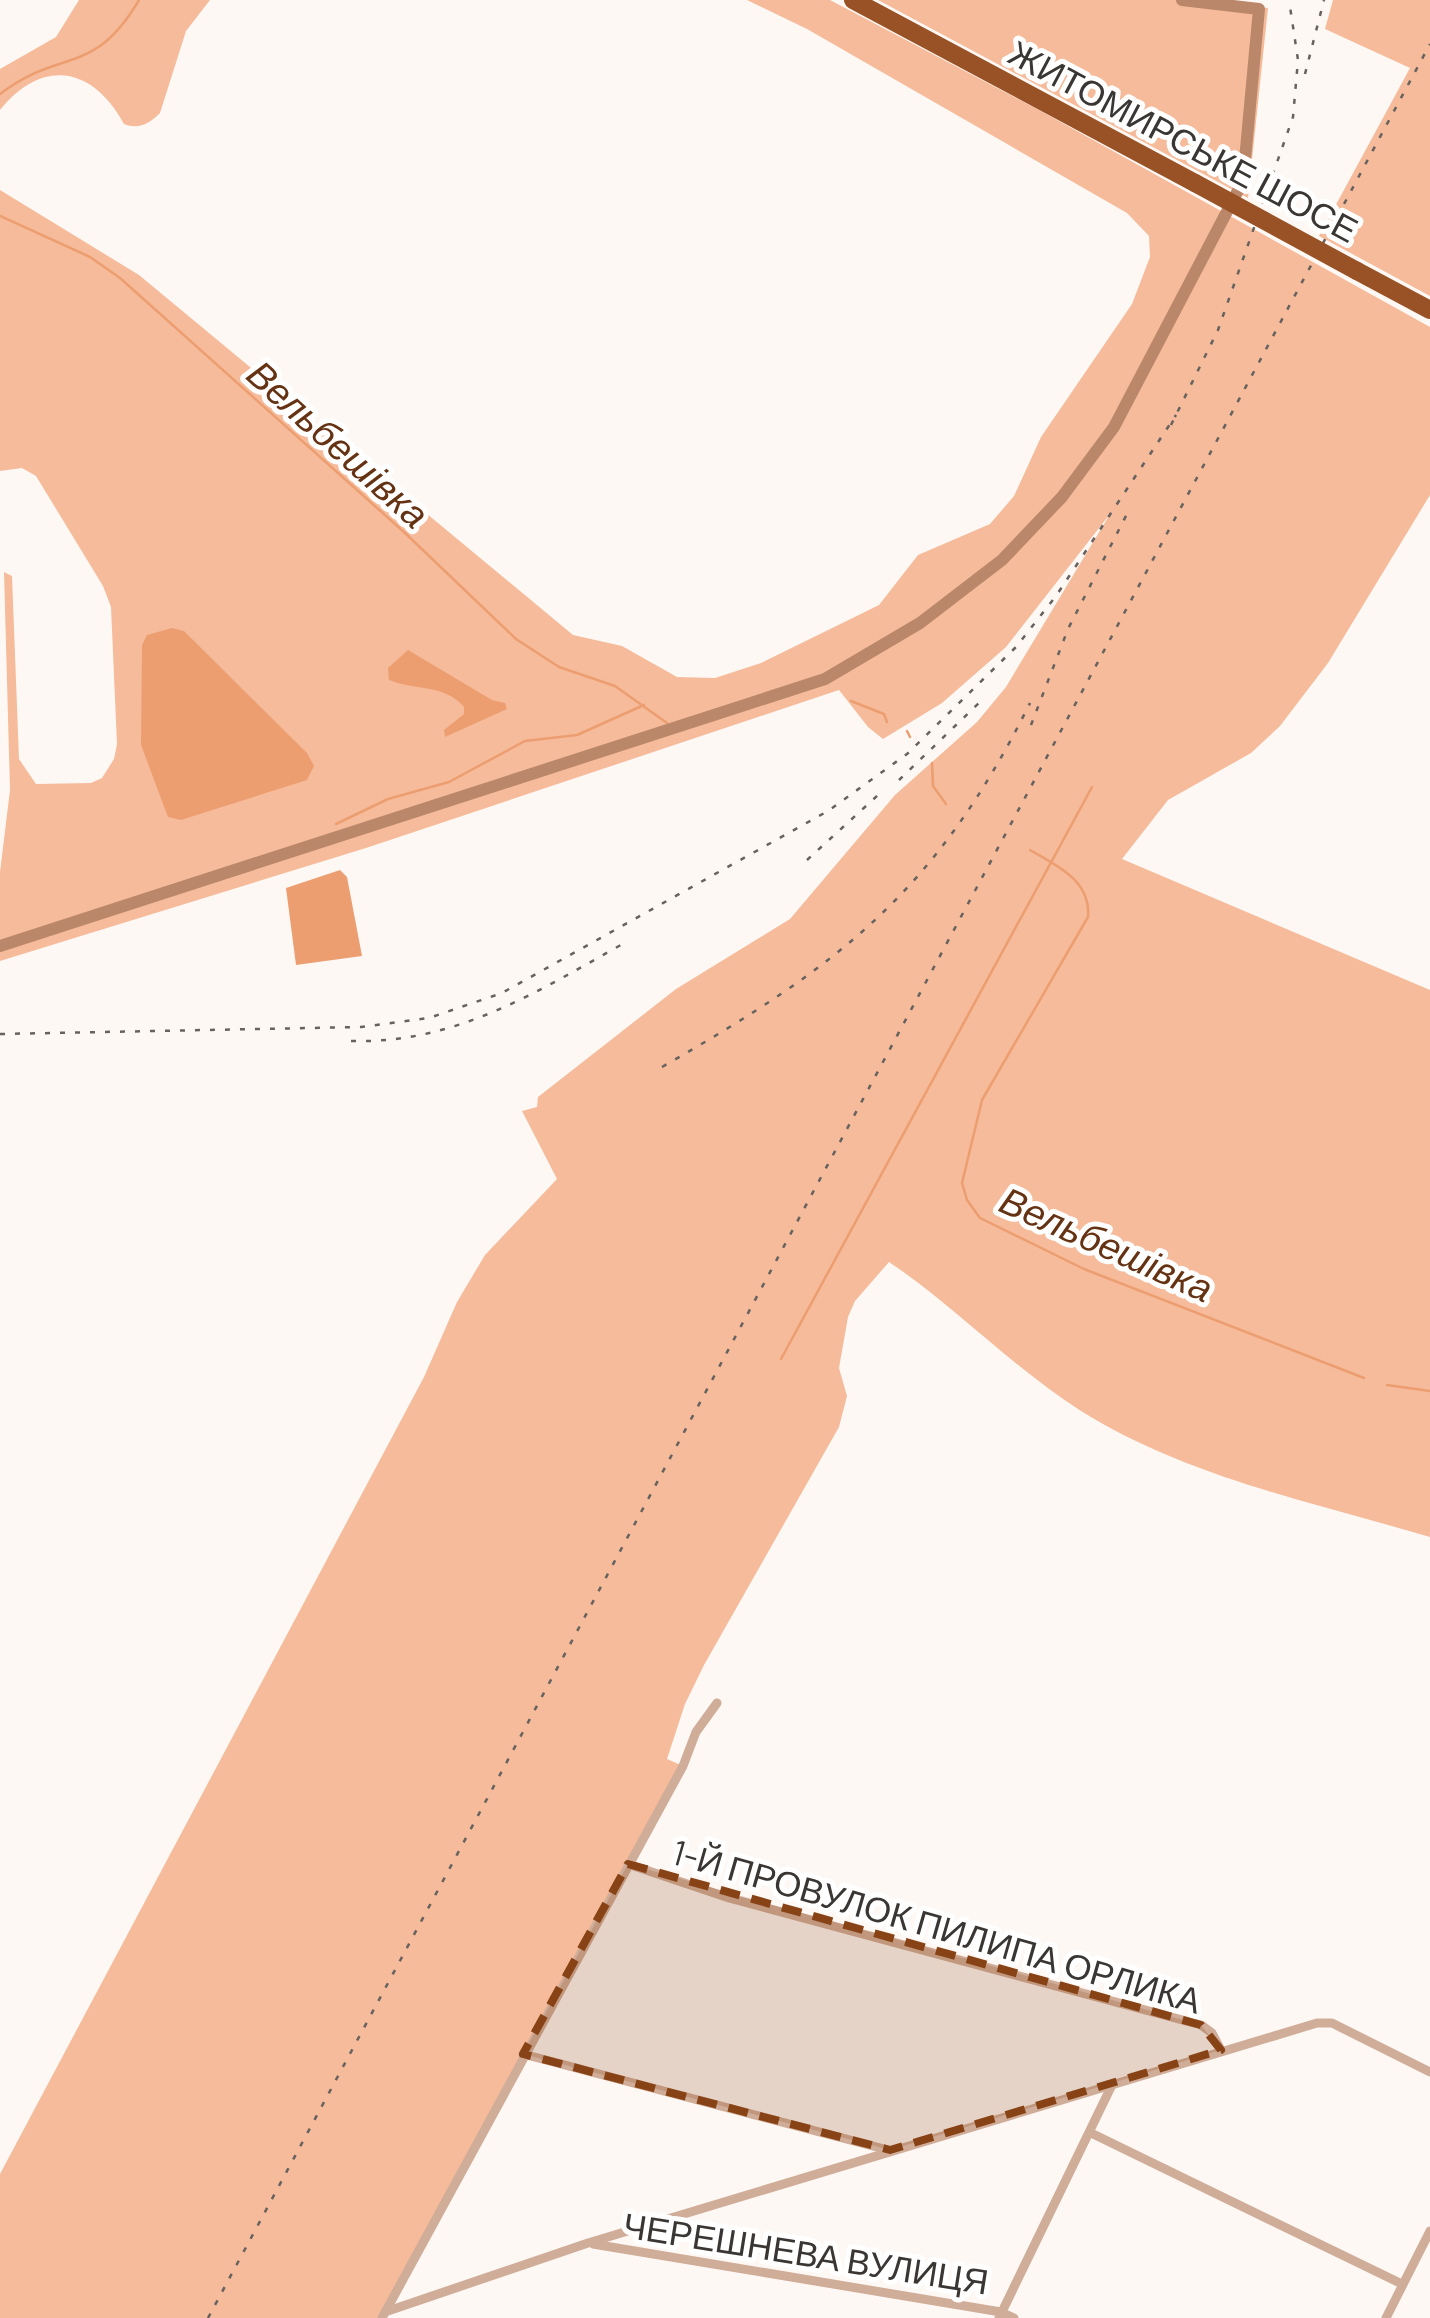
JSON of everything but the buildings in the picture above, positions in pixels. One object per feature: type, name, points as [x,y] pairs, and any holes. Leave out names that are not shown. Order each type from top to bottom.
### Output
[{"type":"highway","name":"ЖИТОМИРСЬКЕ ШОСЕ","points":[[853,0],[1430,310]]},
{"type":"street","points":[[0,946],[746,708],[847,670],[920,623],[1002,560],[1090,462],[1132,395],[1243,181],[1259,4],[1182,0]]},
{"type":"street","points":[[384,2315],[683,1766],[696,1732],[717,1703]]},
{"type":"street","name":"1-Й ПРОВУЛОК ПИЛИПА ОРЛИКА","points":[[628,1864],[728,1898],[1201,2025],[1212,2032],[1221,2050]]},
{"type":"street","points":[[384,2315],[588,2244],[890,2150],[1327,2022],[1430,2072]]},
{"type":"street","points":[[524,2054],[890,2150]]},
{"type":"street","points":[[1000,2315],[1111,2087]]},
{"type":"street","points":[[1091,2133],[1402,2284]]},
{"type":"street","points":[[1386,2318],[1430,2231]]},
{"type":"street","name":"ЧЕРЕШНЕВА ВУЛИЦЯ","points":[[588,2244],[1014,2318]]},
{"type":"highlighted area","points":[[628,1864],[1201,2025],[1221,2050],[1111,2087],[890,2150],[523,2054]]},
{"type":"shaded area","points":[[79,0],[210,0],[186,31],[160,113],[148,122],[139,126],[124,124],[98,90],[66,76],[33,82],[0,110],[0,69],[56,37]]},
{"type":"shaded area","points":[[747,0],[830,0],[1039,110],[1430,327],[1430,495],[1328,663],[1280,726],[1251,753],[1168,800],[1122,859],[1430,990],[1430,1537],[1251,1486],[1122,1434],[1056,1394],[889,1262],[855,1301],[848,1317],[839,1368],[847,1396],[839,1427],[685,1704],[667,1759],[683,1766],[382,2318],[0,2318],[0,2174],[424,1377],[457,1302],[485,1255],[557,1179],[522,1111],[537,1107],[538,1097],[676,989],[790,919],[895,795],[977,722],[1006,687],[1110,514],[1006,647],[942,703],[883,739],[868,727],[839,690],[366,848],[0,961],[0,872],[10,790],[4,572],[12,576],[19,759],[36,784],[91,783],[102,778],[114,759],[117,744],[111,607],[103,586],[36,476],[22,468],[0,471],[0,190],[139,275],[573,635],[622,646],[677,677],[715,678],[761,663],[879,605],[918,555],[990,524],[1014,496],[1041,437],[1132,304],[1150,257],[1149,236],[1127,213],[807,29]]},
{"type":"shaded area","points":[[878,0],[1182,0],[1268,8],[1248,198]]},
{"type":"shaded area","points":[[1333,0],[1430,0],[1430,296],[1319,236],[1410,68],[1325,29]]},
{"type":"shaded area","points":[[172,628],[184,631],[307,753],[314,766],[307,780],[181,820],[168,817],[141,745],[142,645],[147,635]]},
{"type":"shaded area","points":[[408,650],[492,700],[505,703],[507,709],[445,737],[444,730],[464,714],[464,707],[439,691],[389,680],[388,668]]},
{"type":"shaded area","points":[[340,870],[347,877],[362,956],[296,965],[286,888]]},
{"type":"waterway","points":[[0,94],[41,70],[91,52],[122,25],[139,0]]},
{"type":"waterway","name":"Вельбешівка","points":[[0,216],[90,257],[120,278],[405,533],[516,639],[559,667],[615,686],[667,723]]},
{"type":"waterway","name":"Вельбешівка","points":[[851,701],[884,714],[887,722]]},
{"type":"waterway","name":"Вельбешівка","points":[[336,824],[388,799],[449,782],[525,741],[577,735],[644,705]]},
{"type":"waterway","name":"Вельбешівка","points":[[907,731],[910,737]]},
{"type":"waterway","name":"Вельбешівка","points":[[932,763],[933,786],[946,804]]},
{"type":"waterway","points":[[781,1359],[1092,787]]},
{"type":"waterway","name":"Вельбешівка","points":[[1030,850],[1078,884],[1088,904],[1088,917],[982,1100],[962,1183],[967,1200],[980,1218],[1084,1269],[1364,1378]]},
{"type":"waterway","name":"Вельбешівка","points":[[1387,1385],[1430,1391]]},
{"type":"railway","points":[[1171,425],[1218,330],[1293,117],[1298,60],[1289,0]]},
{"type":"railway","points":[[1305,74],[1324,0]]},
{"type":"railway","points":[[208,2318],[1430,44]]},
{"type":"railway","points":[[0,1034],[361,1027],[429,1018],[502,993],[828,811],[907,754],[1016,647],[1056,596],[1176,415]]},
{"type":"railway","points":[[1031,725],[1068,629],[1129,510]]},
{"type":"railway","points":[[899,780],[981,701]]},
{"type":"railway","points":[[662,1067],[781,994],[878,918],[958,825],[1030,703]]},
{"type":"railway","points":[[807,860],[878,795]]},
{"type":"railway","points":[[351,1041],[390,1040],[461,1024],[529,995],[628,941]]}]
